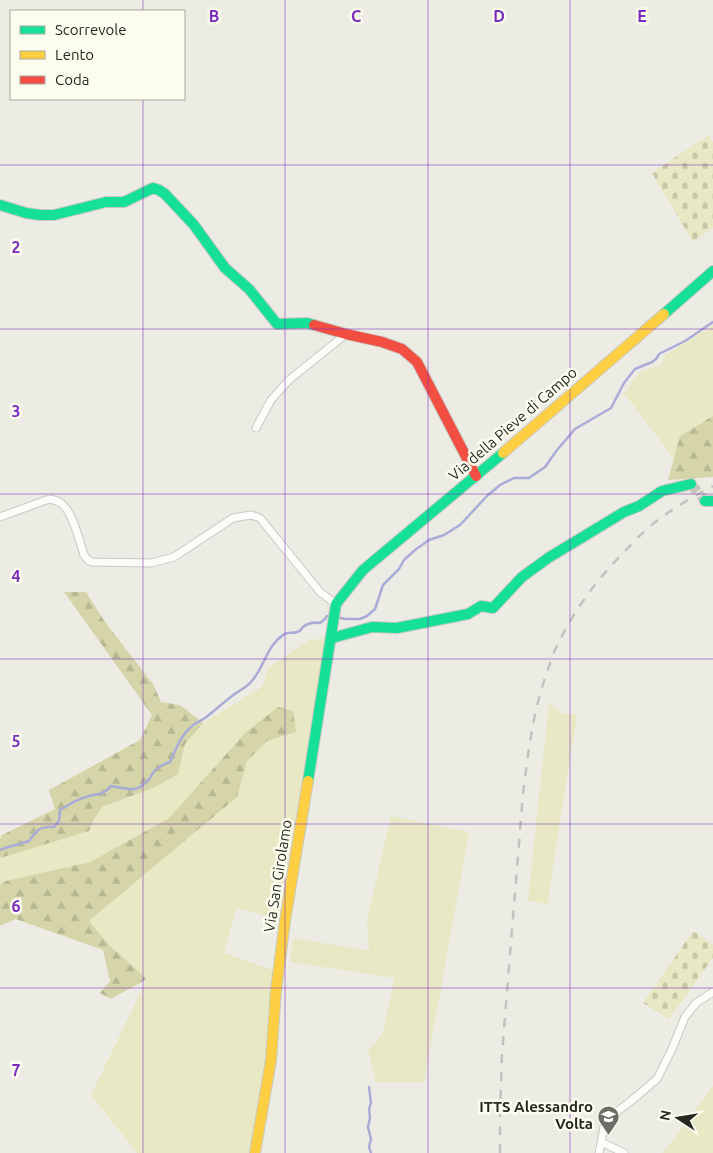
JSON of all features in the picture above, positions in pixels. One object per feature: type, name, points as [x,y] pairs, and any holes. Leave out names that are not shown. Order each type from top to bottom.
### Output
[{"type":"street","points":[[0,205],[26,213],[54,215],[106,202],[124,202],[153,188],[159,190],[194,225],[225,268],[248,290],[277,324],[308,323],[382,342],[402,349],[417,362],[476,476]]},
{"type":"street","name":"Via della Pieve di Campo","points":[[336,604],[363,570],[476,476],[713,271]]},
{"type":"street","points":[[256,428],[271,400],[289,380],[346,334]]},
{"type":"street","points":[[332,634],[372,627],[398,628],[468,614],[480,606],[493,608],[522,577],[548,558],[662,491],[691,484]]},
{"type":"street","points":[[0,517],[49,499],[58,501],[64,505],[70,514],[84,555],[88,560],[92,562],[151,563],[174,557],[233,518],[251,515],[260,518],[320,592],[336,604]]},
{"type":"street","name":"Via San Girolamo","points":[[255,1153],[271,1060],[276,990],[285,921],[336,604]]},
{"type":"street","points":[[599,1153],[604,1127],[610,1117],[657,1079],[672,1050],[685,1017],[696,1003],[713,992]]},
{"type":"street","points":[[601,1142],[624,1153]]},
{"type":"green space","points":[[709,135],[713,143],[713,228],[693,242],[652,173]]},
{"type":"green space","points":[[713,325],[713,416],[680,436],[674,459],[624,393],[640,372],[661,365],[664,356]]},
{"type":"green space","points":[[713,416],[713,477],[668,480],[680,436]]},
{"type":"green space","points":[[64,592],[86,592],[105,622],[153,684],[161,702],[180,705],[203,723],[185,744],[178,774],[153,788],[102,807],[89,831],[0,858],[0,839],[2,835],[55,809],[49,790],[140,740],[152,715]]},
{"type":"green space","points":[[332,638],[285,921],[236,908],[224,953],[278,972],[259,1128],[250,1153],[137,1153],[91,1095],[147,979],[110,946],[89,921],[237,797],[247,761],[267,741],[296,732],[245,733],[169,818],[90,862],[6,881],[0,885],[0,857],[89,831],[102,807],[126,799],[178,774],[185,744],[203,723],[262,687],[269,667],[309,640]]},
{"type":"green space","points":[[549,703],[561,713],[577,715],[548,905],[528,900]]},
{"type":"green space","points":[[278,707],[293,711],[296,732],[267,741],[247,761],[237,797],[89,921],[110,946],[147,979],[111,999],[100,993],[110,981],[103,950],[16,919],[0,926],[0,885],[6,881],[90,862],[169,818],[245,733]]},
{"type":"green space","points":[[391,816],[469,832],[424,1082],[376,1082],[368,1050],[382,1035],[395,978],[290,962],[293,938],[369,951],[367,920]]},
{"type":"green space","points":[[693,931],[713,945],[713,958],[669,1019],[643,1003]]},
{"type":"green space","points":[[713,1086],[713,1153],[663,1153]]},
{"type":"waterway","points":[[337,617],[360,619],[367,616],[375,609],[383,585],[415,550],[429,540],[444,535],[460,525],[500,485],[514,478],[529,478],[545,467],[575,429],[611,408],[624,383],[635,369],[652,362],[659,354],[685,341],[713,322]]},
{"type":"waterway","points":[[0,850],[29,841],[42,828],[54,827],[59,821],[60,810],[76,801],[101,793],[111,786],[130,789],[141,786],[149,780],[157,768],[170,762],[179,743],[195,723],[205,718],[251,682],[277,640],[285,634],[298,632],[307,625],[320,623],[327,616],[332,616]]},
{"type":"waterway","points":[[369,1087],[371,1103],[368,1127],[371,1139],[369,1147],[371,1153]]},
{"type":"tunnel","points":[[691,484],[705,501]]},
{"type":"railway","points":[[500,1153],[502,1054],[523,794],[532,732],[542,687],[562,636],[577,610],[614,562],[664,515],[713,486]]},
{"type":"traffic: fast","points":[[0,205],[26,213],[54,215],[106,202],[124,202],[153,188],[159,190],[194,225],[225,268],[249,289],[277,324],[307,323],[314,325]]},
{"type":"traffic: fast","points":[[664,314],[713,271]]},
{"type":"traffic: fast","points":[[308,781],[336,604],[363,570],[503,453]]},
{"type":"traffic: fast","points":[[332,638],[372,627],[397,628],[468,614],[481,606],[493,608],[522,577],[548,558],[662,491],[691,484]]},
{"type":"traffic: fast","points":[[705,501],[713,501]]},
{"type":"traffic: slow","points":[[503,453],[664,314]]},
{"type":"traffic: slow","points":[[255,1153],[271,1060],[276,990],[285,921],[308,781]]},
{"type":"traffic: jam","points":[[314,325],[402,349],[417,362],[476,476]]},
{"type":"place","name":"ITTS Alessandro Volta","points":[[609,1135]]}]
